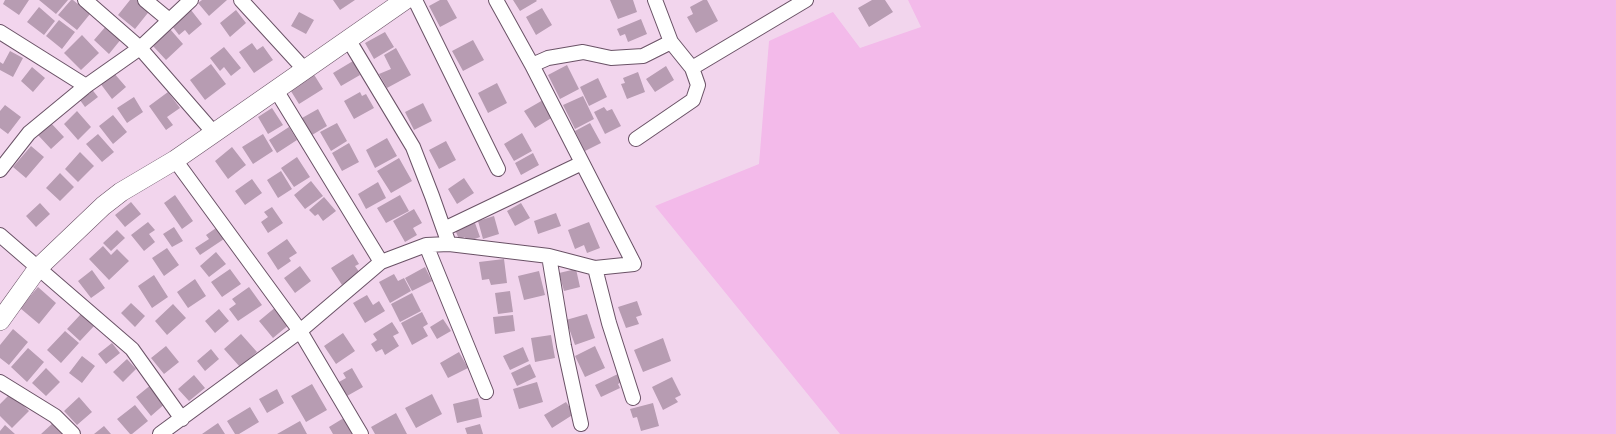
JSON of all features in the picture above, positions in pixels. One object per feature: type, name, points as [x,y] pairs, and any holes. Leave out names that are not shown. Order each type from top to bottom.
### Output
[{"type":"street","points":[[85,0],[140,48],[214,133]]},
{"type":"street","points":[[145,0],[169,20]]},
{"type":"street","points":[[0,170],[29,133],[86,86],[140,48],[191,0]]},
{"type":"street","points":[[241,0],[305,70]]},
{"type":"street","points":[[0,321],[38,268],[103,206],[121,192],[175,160],[404,0]]},
{"type":"street","points":[[415,0],[498,169]]},
{"type":"street","points":[[160,434],[300,331],[381,262],[426,245],[449,244],[549,256],[595,268],[634,264],[532,65],[496,0]]},
{"type":"street","points":[[636,139],[693,100],[698,85],[692,68],[671,42],[655,0]]},
{"type":"street","points":[[692,68],[806,0]]},
{"type":"street","points":[[0,32],[86,86]]},
{"type":"street","points":[[348,39],[412,147],[449,244]]},
{"type":"street","points":[[532,65],[548,58],[583,52],[611,58],[643,56],[671,42]]},
{"type":"street","points":[[276,90],[381,262]]},
{"type":"street","points":[[175,160],[300,331],[361,434]]},
{"type":"street","points":[[444,229],[582,163]]},
{"type":"street","points":[[0,235],[132,349],[182,419]]},
{"type":"street","points":[[426,245],[486,392]]},
{"type":"street","points":[[549,256],[564,346],[581,424]]},
{"type":"street","points":[[595,268],[609,323],[632,398]]},
{"type":"street","points":[[0,382],[55,416],[73,434]]},
{"type":"shaded area","points":[[908,0],[1616,0],[1616,434],[840,434],[655,206],[759,164],[769,41],[833,12],[860,48],[921,27]]},
{"type":"building","points":[[5,0],[29,0],[19,15],[3,4]]},
{"type":"building","points":[[39,0],[68,0],[56,14]]},
{"type":"building","points":[[71,0],[90,14],[77,30],[58,15]]},
{"type":"building","points":[[130,0],[139,0],[151,9],[135,29],[118,15]]},
{"type":"building","points":[[202,0],[227,0],[209,16],[198,3]]},
{"type":"building","points":[[333,0],[355,0],[340,10]]},
{"type":"building","points":[[440,0],[447,0],[457,18],[440,27],[429,6]]},
{"type":"building","points":[[513,0],[536,0],[537,1],[520,11]]},
{"type":"building","points":[[610,0],[633,0],[637,12],[618,19]]},
{"type":"building","points":[[703,0],[707,0],[718,21],[696,33],[687,17],[693,14],[690,7]]},
{"type":"building","points":[[872,0],[885,0],[893,12],[869,27],[858,8]]},
{"type":"building","points":[[39,7],[55,21],[44,35],[27,22]]},
{"type":"building","points":[[542,8],[552,25],[536,35],[526,17]]},
{"type":"building","points":[[191,10],[202,24],[189,35],[185,30],[179,35],[172,26]]},
{"type":"building","points":[[236,10],[246,23],[230,37],[220,23]]},
{"type":"building","points":[[299,12],[314,20],[306,34],[291,26]]},
{"type":"building","points":[[641,19],[647,34],[628,42],[625,34],[620,36],[617,29]]},
{"type":"building","points":[[59,20],[75,32],[62,49],[46,36]]},
{"type":"building","points":[[107,25],[122,38],[109,54],[94,40]]},
{"type":"building","points":[[170,29],[183,44],[166,60],[153,46]]},
{"type":"building","points":[[385,32],[394,47],[374,59],[365,43]]},
{"type":"building","points":[[82,35],[99,53],[81,70],[64,53]]},
{"type":"building","points":[[473,40],[484,60],[463,71],[452,51]]},
{"type":"building","points":[[252,43],[257,50],[263,46],[273,60],[254,73],[239,52]]},
{"type":"building","points":[[224,47],[241,68],[231,76],[224,67],[220,71],[210,58]]},
{"type":"building","points":[[396,48],[411,75],[387,88],[379,74],[391,69],[384,55]]},
{"type":"building","points":[[10,51],[23,58],[13,77],[0,70],[0,62],[3,64]]},
{"type":"building","points":[[353,61],[360,75],[341,86],[333,73]]},
{"type":"building","points":[[211,64],[226,84],[205,100],[190,80]]},
{"type":"building","points":[[567,65],[579,89],[560,99],[548,75]]},
{"type":"building","points":[[666,66],[674,80],[655,92],[646,79]]},
{"type":"building","points":[[32,67],[45,78],[33,92],[21,81]]},
{"type":"building","points":[[113,72],[126,87],[112,99],[100,83]]},
{"type":"building","points":[[638,72],[645,92],[627,99],[621,84],[625,83],[623,78]]},
{"type":"building","points":[[313,73],[323,89],[299,104],[289,88]]},
{"type":"building","points":[[598,78],[607,97],[589,106],[580,87]]},
{"type":"building","points":[[497,83],[507,103],[488,113],[478,93]]},
{"type":"building","points":[[90,87],[98,97],[85,107],[77,96]]},
{"type":"building","points":[[168,92],[180,108],[167,117],[173,125],[166,130],[149,106]]},
{"type":"building","points":[[360,92],[362,96],[366,94],[374,108],[354,119],[344,101]]},
{"type":"building","points":[[583,96],[594,119],[575,129],[563,105]]},
{"type":"building","points":[[134,97],[143,112],[127,123],[117,108]]},
{"type":"building","points":[[543,100],[553,117],[535,128],[524,111]]},
{"type":"building","points":[[423,103],[432,121],[414,130],[405,112]]},
{"type":"building","points":[[5,105],[21,117],[8,134],[0,128],[0,111]]},
{"type":"building","points":[[604,107],[607,111],[612,109],[621,126],[605,134],[594,112]]},
{"type":"building","points":[[272,108],[283,125],[268,134],[258,117]]},
{"type":"building","points":[[318,109],[327,126],[312,135],[302,118]]},
{"type":"building","points":[[77,111],[91,127],[78,140],[64,124]]},
{"type":"building","points":[[113,115],[127,132],[113,144],[99,126]]},
{"type":"building","points":[[50,122],[64,137],[51,149],[37,134]]},
{"type":"building","points":[[337,123],[347,141],[331,151],[320,132]]},
{"type":"building","points":[[590,123],[601,143],[585,151],[575,131]]},
{"type":"building","points":[[289,127],[297,140],[277,153],[269,140]]},
{"type":"building","points":[[522,133],[532,151],[514,161],[504,144]]},
{"type":"building","points":[[98,134],[114,152],[102,162],[86,144]]},
{"type":"building","points":[[263,134],[273,151],[253,164],[242,147]]},
{"type":"building","points":[[387,138],[397,156],[375,168],[366,150]]},
{"type":"building","points":[[446,141],[456,160],[439,169],[429,150]]},
{"type":"building","points":[[349,143],[359,162],[342,171],[332,153]]},
{"type":"building","points":[[31,146],[44,157],[26,178],[13,167]]},
{"type":"building","points":[[232,147],[246,165],[228,179],[215,161]]},
{"type":"building","points":[[80,152],[94,166],[78,182],[65,169]]},
{"type":"building","points":[[533,153],[539,165],[521,175],[515,163]]},
{"type":"building","points":[[297,157],[310,177],[294,187],[281,168]]},
{"type":"building","points":[[399,158],[412,181],[391,193],[377,171]]},
{"type":"building","points":[[281,171],[292,189],[278,198],[267,180]]},
{"type":"building","points":[[60,173],[74,187],[60,201],[46,188]]},
{"type":"building","points":[[464,178],[474,193],[457,204],[448,189]]},
{"type":"building","points":[[252,179],[262,193],[245,205],[235,191]]},
{"type":"building","points":[[311,181],[323,196],[305,209],[294,195]]},
{"type":"building","points":[[378,182],[386,198],[366,209],[358,194]]},
{"type":"building","points":[[175,195],[193,221],[182,229],[164,203]]},
{"type":"building","points":[[400,195],[409,211],[386,223],[377,208]]},
{"type":"building","points":[[324,197],[336,211],[323,221],[318,214],[315,216],[309,210]]},
{"type":"building","points":[[131,202],[141,214],[125,227],[115,215]]},
{"type":"building","points":[[40,203],[50,214],[36,227],[26,216]]},
{"type":"building","points":[[521,203],[530,218],[515,226],[507,211]]},
{"type":"building","points":[[272,207],[283,223],[268,233],[261,222],[268,217],[264,212]]},
{"type":"building","points":[[414,209],[422,223],[413,228],[417,235],[405,242],[393,221]]},
{"type":"building","points":[[556,213],[561,226],[538,234],[534,221]]},
{"type":"building","points":[[494,216],[499,234],[483,239],[478,221]]},
{"type":"building","points":[[148,222],[155,230],[149,234],[155,242],[144,251],[131,235]]},
{"type":"building","points":[[589,222],[600,248],[587,253],[584,245],[575,249],[568,230]]},
{"type":"building","points":[[475,223],[480,237],[467,242],[465,237],[459,239],[455,230]]},
{"type":"building","points":[[174,227],[183,241],[172,247],[163,234]]},
{"type":"building","points":[[216,228],[224,239],[200,255],[195,248],[209,239],[206,235]]},
{"type":"building","points":[[117,230],[125,238],[111,251],[103,243]]},
{"type":"building","points":[[287,239],[297,253],[289,258],[291,261],[278,270],[267,253]]},
{"type":"building","points":[[103,246],[111,255],[117,249],[129,261],[109,280],[89,259]]},
{"type":"building","points":[[167,248],[179,265],[164,276],[152,258]]},
{"type":"building","points":[[216,252],[226,264],[209,277],[200,266]]},
{"type":"building","points":[[353,254],[359,264],[355,266],[360,273],[342,285],[331,268]]},
{"type":"building","points":[[504,259],[507,283],[491,285],[489,279],[482,280],[479,262]]},
{"type":"building","points":[[300,266],[311,281],[295,293],[284,278]]},
{"type":"building","points":[[425,267],[432,281],[412,291],[405,278]]},
{"type":"building","points":[[230,269],[241,284],[222,297],[211,282]]},
{"type":"building","points":[[576,269],[580,287],[564,291],[559,273]]},
{"type":"building","points":[[92,270],[105,288],[91,298],[78,281]]},
{"type":"building","points":[[539,271],[545,295],[524,300],[518,276]]},
{"type":"building","points":[[394,274],[398,281],[404,278],[411,291],[390,303],[379,282]]},
{"type":"building","points":[[154,275],[168,297],[152,308],[138,286]]},
{"type":"building","points":[[195,279],[206,296],[188,308],[177,292]]},
{"type":"building","points":[[38,287],[56,303],[39,324],[20,308]]},
{"type":"building","points":[[249,287],[262,305],[238,321],[229,309],[236,304],[232,299]]},
{"type":"building","points":[[510,291],[513,312],[498,314],[495,293]]},
{"type":"building","points":[[412,293],[421,311],[400,322],[391,304]]},
{"type":"building","points":[[367,295],[373,305],[379,301],[385,311],[365,323],[353,303]]},
{"type":"building","points":[[637,301],[642,315],[636,317],[639,324],[626,328],[618,307]]},
{"type":"building","points":[[131,303],[145,316],[135,327],[121,313]]},
{"type":"building","points":[[173,304],[186,318],[167,335],[155,321]]},
{"type":"building","points":[[277,306],[291,323],[273,338],[259,321]]},
{"type":"building","points":[[219,309],[229,321],[215,333],[205,321]]},
{"type":"building","points":[[422,312],[428,324],[423,327],[428,336],[412,345],[401,323]]},
{"type":"building","points":[[81,314],[95,325],[80,341],[67,329]]},
{"type":"building","points":[[587,314],[595,338],[575,345],[566,320]]},
{"type":"building","points":[[513,315],[515,331],[495,334],[493,317]]},
{"type":"building","points":[[443,319],[451,331],[437,339],[430,327]]},
{"type":"building","points":[[392,322],[399,333],[393,336],[399,346],[385,355],[382,349],[376,352],[371,344],[377,340],[373,334]]},
{"type":"building","points":[[13,329],[28,342],[9,365],[0,358],[0,345]]},
{"type":"building","points":[[65,331],[79,343],[61,363],[47,350]]},
{"type":"building","points":[[343,333],[355,351],[336,364],[324,346]]},
{"type":"building","points":[[241,334],[257,352],[240,367],[224,349]]},
{"type":"building","points":[[551,335],[555,358],[535,362],[531,338]]},
{"type":"building","points":[[663,338],[671,361],[643,372],[634,350]]},
{"type":"building","points":[[112,343],[120,353],[106,364],[98,354]]},
{"type":"building","points":[[166,346],[179,362],[164,374],[151,358]]},
{"type":"building","points":[[595,346],[605,368],[585,377],[575,356]]},
{"type":"building","points":[[523,347],[529,361],[510,370],[503,356]]},
{"type":"building","points":[[28,348],[44,362],[27,382],[11,367]]},
{"type":"building","points":[[211,349],[219,359],[205,371],[197,361]]},
{"type":"building","points":[[459,352],[468,368],[448,378],[440,363]]},
{"type":"building","points":[[82,356],[95,366],[82,383],[69,373]]},
{"type":"building","points":[[127,359],[136,369],[123,382],[113,372]]},
{"type":"building","points":[[530,364],[536,377],[517,386],[511,373]]},
{"type":"building","points":[[46,368],[60,382],[46,396],[32,383]]},
{"type":"building","points":[[352,368],[363,387],[347,396],[339,382],[346,378],[343,373]]},
{"type":"building","points":[[620,373],[623,381],[618,384],[620,388],[601,397],[595,385]]},
{"type":"building","points":[[194,375],[205,388],[189,401],[178,389]]},
{"type":"building","points":[[672,377],[681,395],[675,398],[678,402],[663,410],[652,387]]},
{"type":"building","points":[[537,382],[543,402],[519,409],[513,389]]},
{"type":"building","points":[[152,384],[167,402],[151,416],[136,397]]},
{"type":"building","points":[[312,384],[327,410],[306,422],[291,396]]},
{"type":"building","points":[[277,389],[284,403],[267,413],[259,399]]},
{"type":"building","points":[[11,393],[29,411],[12,428],[0,416],[0,404]]},
{"type":"building","points":[[432,394],[442,414],[416,428],[405,408]]},
{"type":"building","points":[[79,397],[92,412],[77,425],[64,411]]},
{"type":"building","points":[[478,398],[482,417],[457,423],[453,404]]},
{"type":"building","points":[[566,402],[574,414],[552,428],[544,415]]},
{"type":"building","points":[[653,403],[659,426],[641,431],[637,417],[633,418],[630,409]]},
{"type":"building","points":[[135,405],[148,421],[130,434],[117,419]]},
{"type":"building","points":[[250,407],[259,422],[239,434],[235,434],[227,421]]},
{"type":"building","points":[[396,413],[407,434],[375,434],[371,427]]},
{"type":"building","points":[[347,416],[357,434],[333,434],[329,427]]},
{"type":"building","points":[[300,421],[307,434],[277,434]]},
{"type":"building","points":[[54,422],[64,432],[62,434],[41,434]]},
{"type":"building","points":[[218,423],[225,434],[202,434]]},
{"type":"building","points":[[480,424],[483,434],[467,434],[465,428]]},
{"type":"building","points":[[5,425],[15,434],[0,434],[0,431]]},
{"type":"building","points":[[104,426],[111,434],[94,434]]}]
